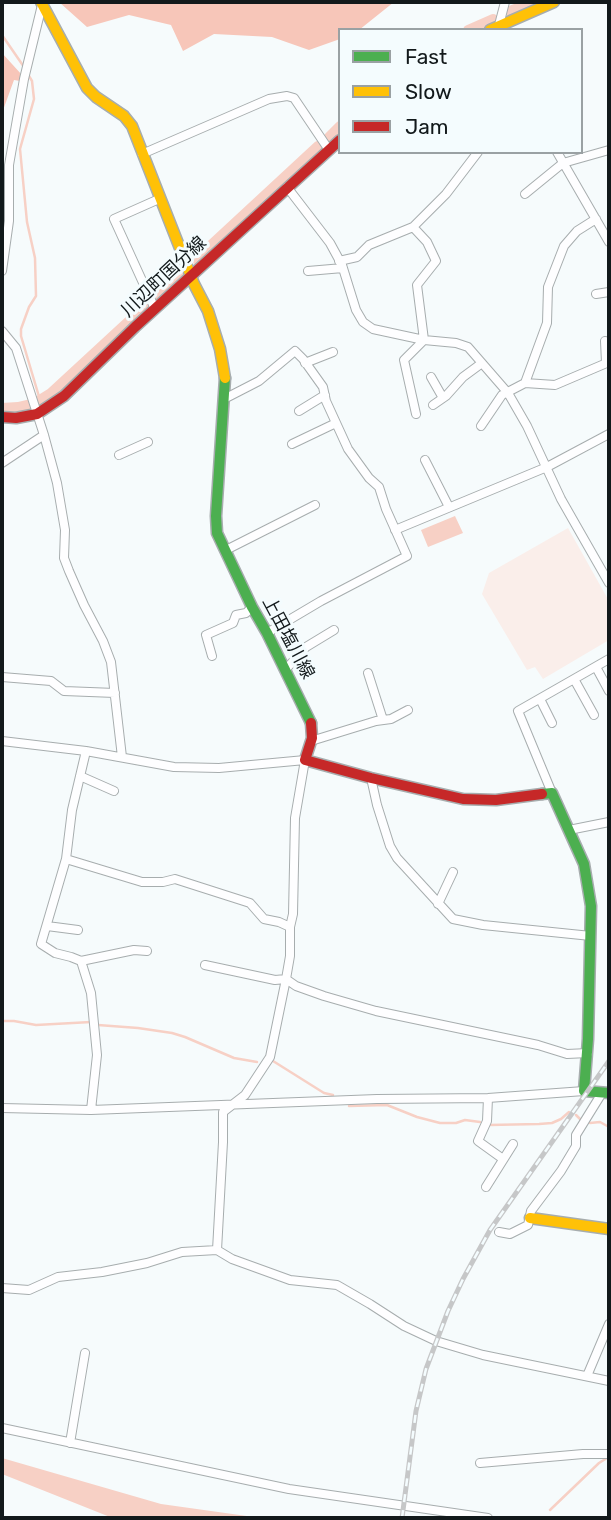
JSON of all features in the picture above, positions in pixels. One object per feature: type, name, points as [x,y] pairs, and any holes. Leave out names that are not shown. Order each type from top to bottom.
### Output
[{"type":"main road","points":[[496,28],[554,2]]},
{"type":"main road","name":"上田塩川線","points":[[41,3],[87,88],[124,116],[132,126],[191,276],[208,311],[225,374],[217,533],[309,717],[312,726],[311,741],[305,760]]},
{"type":"main road","name":"川辺町国分線","points":[[2,418],[16,418],[35,406],[64,396],[338,142]]},
{"type":"main road","points":[[305,760],[463,799],[496,800],[552,793],[588,877],[591,936],[588,1053],[584,1091],[605,1093]]},
{"type":"main road","points":[[530,1218],[609,1229]]},
{"type":"street","points":[[496,28],[505,2]]},
{"type":"street","points":[[2,271],[9,221],[9,165],[41,3]]},
{"type":"street","points":[[142,154],[269,99],[287,96],[294,98],[329,150]]},
{"type":"street","points":[[525,194],[563,163],[609,150]]},
{"type":"street","points":[[308,271],[341,264],[357,257],[369,246],[413,227],[446,194],[474,154]]},
{"type":"street","points":[[558,154],[596,219],[605,226],[609,242]]},
{"type":"street","points":[[287,187],[330,243],[363,322],[373,329],[467,347],[508,393],[516,404],[561,499],[609,583]]},
{"type":"street","points":[[155,309],[114,219],[159,198]]},
{"type":"street","points":[[524,383],[547,323],[548,287],[564,246],[577,231],[596,219]]},
{"type":"street","points":[[413,227],[427,242],[436,261],[417,285],[424,340]]},
{"type":"street","points":[[596,295],[609,292]]},
{"type":"street","points":[[2,331],[16,348],[44,435],[57,484],[65,530],[64,558],[111,662],[122,757]]},
{"type":"street","points":[[416,414],[404,360],[424,340]]},
{"type":"street","points":[[481,426],[502,396],[524,383],[555,385],[608,363],[605,341]]},
{"type":"street","points":[[224,399],[259,381],[295,351],[323,387],[348,449],[379,487],[407,556],[267,633]]},
{"type":"street","points":[[305,363],[333,352]]},
{"type":"street","points":[[433,405],[482,363]]},
{"type":"street","points":[[432,377],[443,398]]},
{"type":"street","points":[[299,411],[325,395]]},
{"type":"street","points":[[292,444],[336,423]]},
{"type":"street","points":[[395,530],[547,467],[609,434]]},
{"type":"street","points":[[2,463],[44,435]]},
{"type":"street","points":[[119,455],[148,442]]},
{"type":"street","points":[[425,460],[449,507]]},
{"type":"street","points":[[226,550],[315,505]]},
{"type":"street","points":[[212,656],[206,635],[233,623],[236,615],[246,613],[252,607]]},
{"type":"street","points":[[286,668],[306,647],[334,630]]},
{"type":"street","points":[[552,793],[518,711],[609,659]]},
{"type":"street","points":[[596,667],[609,691]]},
{"type":"street","points":[[368,673],[383,720]]},
{"type":"street","points":[[2,677],[51,681],[64,691],[115,693]]},
{"type":"street","points":[[574,679],[594,715]]},
{"type":"street","points":[[540,699],[552,723]]},
{"type":"street","points":[[311,741],[391,719],[408,710]]},
{"type":"street","points":[[2,741],[86,751],[174,767],[219,768],[305,760],[295,818],[293,914],[289,927],[290,956],[286,979],[270,1057],[245,1095],[223,1112],[217,1250]]},
{"type":"street","points":[[86,751],[72,810],[66,859],[41,944],[55,953],[81,961],[134,950],[147,951]]},
{"type":"street","points":[[80,776],[114,791]]},
{"type":"street","points":[[371,778],[390,846],[397,858],[453,919],[483,925],[591,936]]},
{"type":"street","points":[[569,830],[609,822]]},
{"type":"street","points":[[66,859],[142,882],[175,879],[250,903],[264,919],[289,927]]},
{"type":"street","points":[[438,904],[453,872]]},
{"type":"street","points":[[47,926],[78,930]]},
{"type":"street","points":[[81,961],[91,993],[97,1055],[90,1110]]},
{"type":"street","points":[[205,965],[275,980],[286,979],[296,986],[324,996],[376,1011],[538,1045],[567,1054],[588,1053]]},
{"type":"street","points":[[2,1108],[90,1110],[377,1098],[488,1098],[584,1091]]},
{"type":"street","points":[[499,1232],[510,1234],[528,1224],[531,1211],[561,1171],[576,1146],[576,1135],[605,1093]]},
{"type":"street","points":[[488,1098],[487,1121],[478,1141],[503,1159]]},
{"type":"street","points":[[486,1187],[513,1144]]},
{"type":"street","points":[[2,1288],[29,1290],[58,1277],[147,1263],[182,1252],[217,1250],[232,1259],[290,1280],[337,1286],[404,1326],[436,1341],[483,1355],[609,1381]]},
{"type":"street","points":[[587,1376],[609,1324]]},
{"type":"street","points":[[70,1443],[85,1353]]},
{"type":"street","points":[[2,1428],[289,1489],[488,1518]]},
{"type":"street","points":[[480,1463],[609,1454]]},
{"type":"shaded area","points":[[59,2],[394,2],[362,28],[338,28],[338,40],[309,50],[272,37],[214,34],[183,51],[171,25],[129,15],[87,27]]},
{"type":"shaded area","points":[[2,53],[22,75],[20,81],[14,80],[2,113]]},
{"type":"shaded area","points":[[455,516],[463,533],[428,547],[421,530]]},
{"type":"shaded area","points":[[568,528],[609,601],[609,640],[543,679],[535,667],[527,670],[482,594],[489,573]]},
{"type":"shaded area","points":[[2,1458],[161,1504],[261,1518],[110,1517],[2,1474]]},
{"type":"waterway","points":[[510,11],[533,2]]},
{"type":"waterway","points":[[473,28],[493,19]]},
{"type":"waterway","points":[[2,35],[24,67]]},
{"type":"waterway","points":[[29,76],[34,99],[20,149],[27,222],[35,258],[36,296],[29,307],[21,336],[40,400]]},
{"type":"waterway","points":[[329,137],[338,128]]},
{"type":"waterway","points":[[196,259],[318,146]]},
{"type":"waterway","points":[[2,408],[35,403],[51,393],[181,273]]},
{"type":"waterway","points":[[2,1021],[36,1025],[91,1022]]},
{"type":"waterway","points":[[98,1025],[172,1033],[234,1058],[257,1062]]},
{"type":"waterway","points":[[273,1061],[324,1093],[333,1095]]},
{"type":"waterway","points":[[349,1106],[387,1105],[440,1123],[465,1120],[480,1122]]},
{"type":"waterway","points":[[489,1125],[552,1123],[569,1112]]},
{"type":"waterway","points":[[576,1115],[580,1119]]},
{"type":"waterway","points":[[590,1123],[600,1122],[609,1127]]},
{"type":"waterway","points":[[550,1510],[607,1458]]},
{"type":"railway","points":[[402,1518],[416,1411],[426,1369],[448,1311],[490,1230],[609,1061]]},
{"type":"traffic: fast","points":[[225,378],[217,533],[311,723]]},
{"type":"traffic: fast","points":[[542,794],[552,793],[584,864],[591,906],[584,1091],[609,1093]]},
{"type":"traffic: slow","points":[[41,2],[87,88],[124,116],[132,126],[194,284],[208,311],[220,349],[225,378]]},
{"type":"traffic: slow","points":[[495,28],[554,2]]},
{"type":"traffic: slow","points":[[530,1218],[609,1229]]},
{"type":"traffic: jam","points":[[2,417],[16,418],[37,414],[64,396],[135,327],[338,142]]},
{"type":"traffic: jam","points":[[311,723],[312,738],[305,760],[463,799],[496,800],[542,794]]}]
